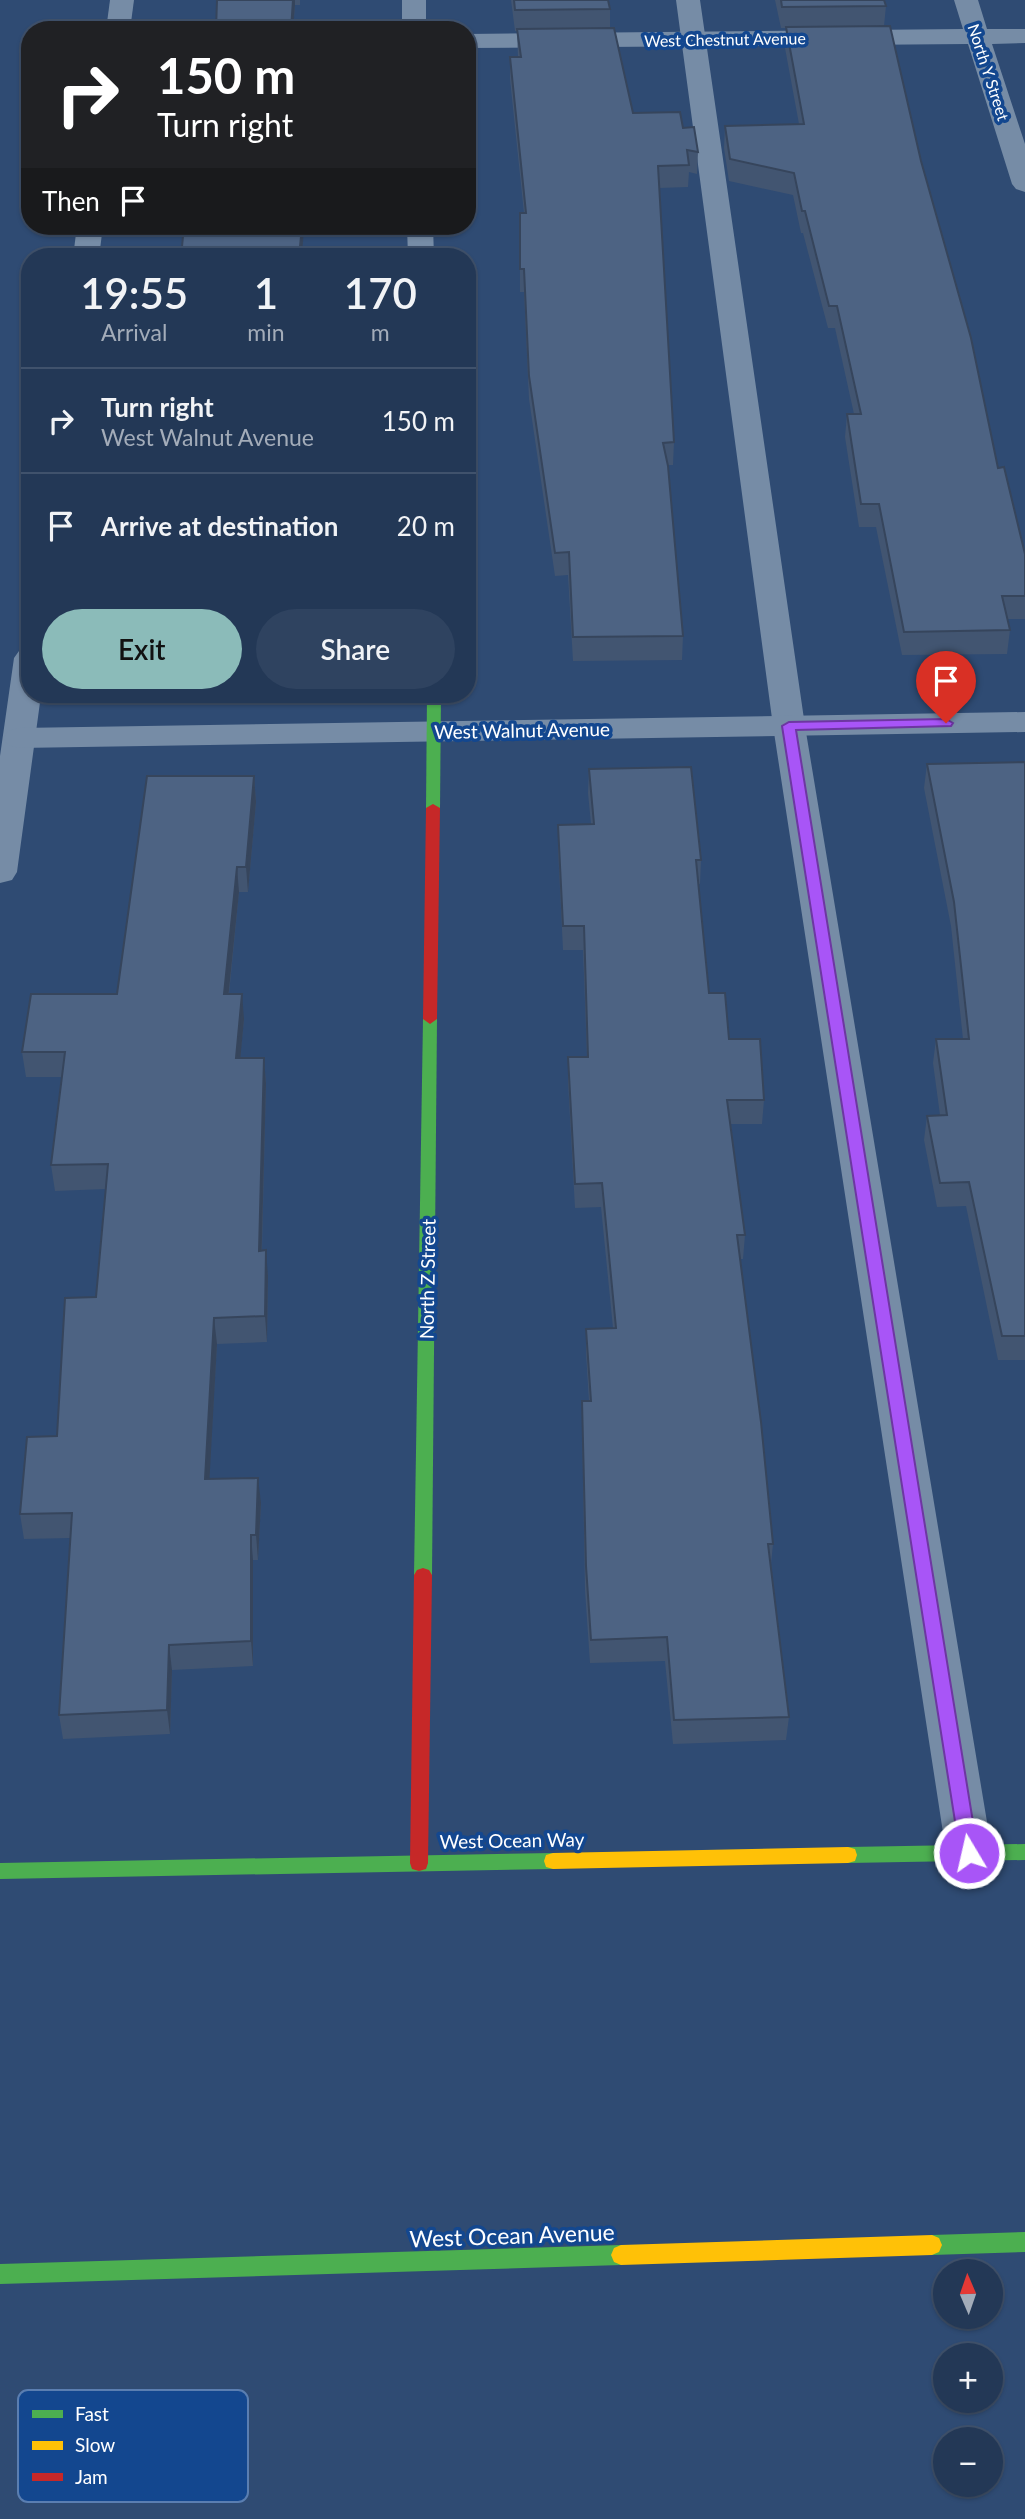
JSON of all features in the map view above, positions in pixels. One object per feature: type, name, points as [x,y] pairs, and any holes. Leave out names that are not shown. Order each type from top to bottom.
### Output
[{"type":"street","points":[[119,21],[122,0]]},
{"type":"street","points":[[414,0],[414,21]]},
{"type":"street","points":[[688,0],[789,726],[969,1853]]},
{"type":"street","name":"North Y Street","points":[[966,0],[1025,184]]},
{"type":"street","name":"West Chestnut Avenue","points":[[476,41],[1025,36]]},
{"type":"street","points":[[0,872],[24,703]]},
{"type":"street","name":"North Z Street","points":[[419,1863],[434,703]]},
{"type":"street","name":"West Walnut Avenue","points":[[19,738],[1025,722]]},
{"type":"street","name":"West Ocean Way","points":[[0,1871],[1025,1852]]},
{"type":"street","name":"West Ocean Avenue","points":[[0,2274],[1025,2242]]},
{"type":"building","points":[[217,0],[293,0],[292,21],[216,21]]},
{"type":"building","points":[[514,0],[608,0],[610,9],[515,10]]},
{"type":"building","points":[[781,0],[884,0],[886,6],[782,7]]},
{"type":"building","points":[[890,26],[921,161],[971,338],[998,468],[1004,467],[1025,554],[1025,596],[1002,596],[1010,630],[904,632],[879,504],[861,504],[847,414],[861,414],[837,306],[829,306],[794,173],[730,159],[725,126],[804,124],[786,27]]},
{"type":"building","points":[[614,28],[633,113],[680,112],[683,128],[694,127],[698,152],[687,150],[689,165],[658,166],[674,442],[663,443],[668,466],[683,636],[573,637],[569,552],[555,553],[529,376],[524,269],[520,269],[520,213],[526,213],[510,57],[521,57],[517,29]]},
{"type":"building","points":[[183,235],[301,235],[300,248],[182,248]]},
{"type":"building","points":[[1025,762],[1025,1336],[1002,1336],[969,1182],[940,1183],[927,1116],[947,1115],[936,1039],[969,1039],[954,902],[927,764]]},
{"type":"building","points":[[691,767],[701,860],[696,860],[709,993],[725,993],[729,1039],[760,1039],[764,1100],[727,1100],[745,1235],[737,1235],[761,1422],[773,1544],[768,1544],[789,1717],[674,1720],[667,1637],[591,1640],[586,1566],[582,1401],[591,1401],[586,1329],[616,1328],[602,1183],[575,1184],[568,1057],[588,1057],[584,926],[563,926],[558,825],[594,824],[589,769]]},
{"type":"building","points":[[147,776],[254,776],[246,867],[237,867],[224,994],[242,994],[236,1058],[264,1058],[259,1251],[266,1250],[265,1316],[214,1318],[205,1479],[258,1478],[256,1535],[251,1535],[251,1641],[169,1645],[167,1710],[59,1715],[72,1513],[20,1514],[27,1437],[57,1436],[65,1298],[96,1297],[108,1164],[51,1165],[65,1052],[22,1052],[31,994],[117,994]]},
{"type":"traffic: fast","points":[[433,808],[434,703]]},
{"type":"traffic: fast","points":[[423,1575],[430,1019]]},
{"type":"traffic: fast","points":[[848,1855],[1025,1852]]},
{"type":"traffic: fast","points":[[0,1871],[553,1861]]},
{"type":"traffic: fast","points":[[932,2245],[1025,2242]]},
{"type":"traffic: fast","points":[[0,2274],[621,2255]]},
{"type":"traffic: slow","points":[[553,1861],[848,1855]]},
{"type":"traffic: slow","points":[[621,2255],[932,2245]]},
{"type":"traffic: jam","points":[[430,1019],[433,808]]},
{"type":"traffic: jam","points":[[419,1863],[423,1575]]},
{"type":"route","points":[[946,723],[789,726],[969,1853]]}]
